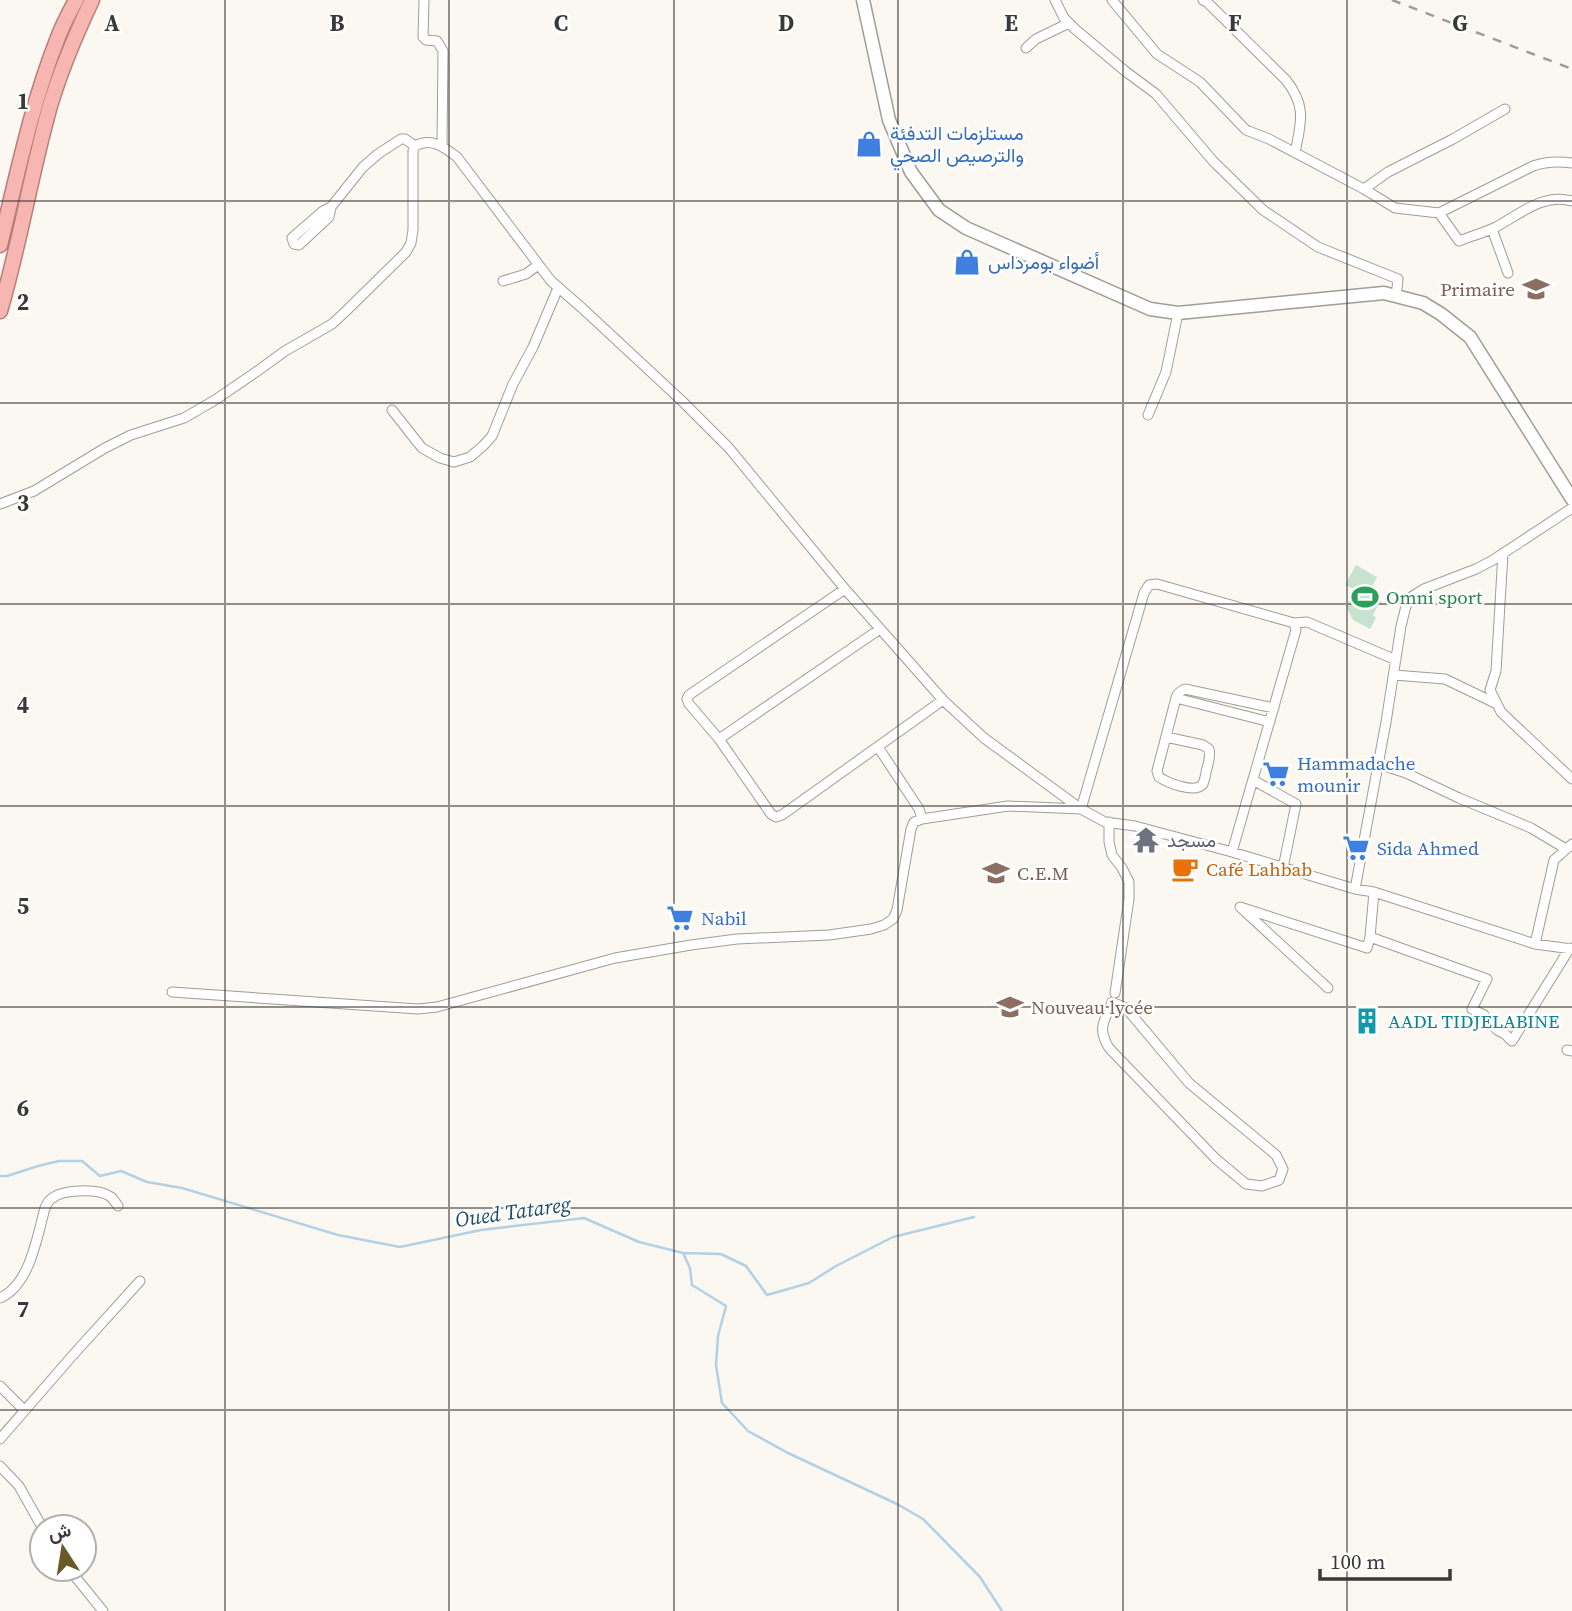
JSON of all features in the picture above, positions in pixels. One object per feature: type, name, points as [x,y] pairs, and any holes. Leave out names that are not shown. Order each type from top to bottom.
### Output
[{"type":"highway","points":[[0,245],[44,76],[76,0]]},
{"type":"highway","points":[[0,311],[50,104],[92,0]]},
{"type":"main road","points":[[863,0],[889,120],[911,172],[939,210],[966,228],[1150,309],[1178,313],[1384,293],[1423,303],[1470,337],[1496,368],[1572,499]]},
{"type":"street","points":[[424,0],[423,37],[437,41],[443,51],[442,146]]},
{"type":"street","points":[[1055,0],[1069,23],[1156,94],[1222,170],[1263,209],[1318,247],[1398,279],[1396,297]]},
{"type":"street","points":[[1112,0],[1157,54],[1200,82],[1246,130],[1269,139],[1395,208],[1439,213],[1533,166],[1546,162],[1572,163]]},
{"type":"street","points":[[1203,0],[1286,80],[1295,92],[1302,117],[1295,153]]},
{"type":"street","points":[[1026,48],[1036,39],[1069,23]]},
{"type":"street","points":[[1364,189],[1388,172],[1505,109]]},
{"type":"street","points":[[331,207],[292,238],[294,244],[299,245],[326,219],[331,207],[363,167],[378,154],[403,139],[415,146]]},
{"type":"street","points":[[0,504],[34,491],[131,435],[184,418],[331,324],[406,252],[413,230],[413,151],[418,144],[428,142],[442,146],[457,157],[558,288],[612,335],[729,448],[845,589],[943,701],[984,738],[1082,809],[1105,822],[1135,826],[1354,889],[1374,892],[1535,944],[1571,949],[1512,1041],[1497,1030],[1484,1015],[1472,1009],[1487,979],[1370,937]]},
{"type":"street","points":[[1439,213],[1459,241],[1492,229],[1540,202],[1556,198],[1572,201]]},
{"type":"street","points":[[1492,229],[1508,273]]},
{"type":"street","points":[[503,281],[526,274],[538,265]]},
{"type":"street","points":[[392,410],[422,448],[454,462],[470,457],[492,436],[558,288]]},
{"type":"street","points":[[1148,415],[1166,372],[1178,313]]},
{"type":"street","points":[[1354,889],[1401,626],[1411,597],[1424,589],[1476,569],[1572,508]]},
{"type":"street","points":[[1503,554],[1496,671],[1490,690],[1501,712],[1572,779]]},
{"type":"street","points":[[1082,809],[1144,593],[1149,585],[1157,584],[1294,623],[1307,622],[1396,660]]},
{"type":"street","points":[[845,589],[689,695],[687,699],[719,739],[771,814],[776,817],[782,815],[943,701]]},
{"type":"street","points":[[1232,852],[1296,630],[1294,623]]},
{"type":"street","points":[[719,739],[880,629]]},
{"type":"street","points":[[1394,675],[1444,680],[1497,704]]},
{"type":"street","points":[[1166,737],[1203,745],[1209,749],[1204,782],[1194,789],[1166,782],[1159,777],[1157,771],[1176,698],[1179,691],[1185,689],[1274,708]]},
{"type":"street","points":[[1176,698],[1270,722]]},
{"type":"street","points":[[878,747],[919,809],[922,819]]},
{"type":"street","points":[[1378,764],[1406,773],[1569,846],[1554,860],[1535,944]]},
{"type":"street","points":[[1253,780],[1296,804],[1283,868]]},
{"type":"street","points":[[172,992],[418,1009],[437,1007],[628,956],[737,939],[829,935],[872,929],[893,919],[897,910],[914,822],[1008,806],[1082,809]]},
{"type":"street","points":[[1109,822],[1112,855],[1129,882],[1129,899],[1113,998],[1103,1024],[1102,1037],[1109,1048],[1216,1159],[1246,1184],[1262,1186],[1279,1180],[1283,1169],[1276,1155],[1189,1083],[1126,1008],[1113,998]]},
{"type":"street","points":[[1328,988],[1240,907],[1367,948],[1374,892]]},
{"type":"street","points":[[0,1297],[16,1288],[25,1272],[45,1208],[53,1197],[75,1191],[92,1191],[111,1197],[118,1206]]},
{"type":"street","points":[[0,1439],[140,1281]]},
{"type":"street","points":[[0,1387],[24,1410]]},
{"type":"street","points":[[0,1466],[19,1486],[34,1513]]},
{"type":"street","points":[[80,1583],[103,1611]]},
{"type":"green space","name":"Omni sport","points":[[1356,565],[1377,577],[1373,585],[1382,604],[1379,603],[1373,615],[1376,618],[1370,629],[1353,620],[1346,606],[1355,590],[1345,585]]},
{"type":"waterway","name":"Oued Tatareg","points":[[0,1176],[59,1161],[82,1161],[100,1176],[121,1171],[147,1182],[182,1188],[338,1235],[400,1247],[481,1230],[584,1218],[639,1242],[683,1253],[690,1268],[692,1285],[726,1306],[718,1336],[716,1365],[722,1403],[748,1431],[923,1519],[980,1577],[1002,1611]]},
{"type":"waterway","points":[[683,1253],[721,1254],[746,1266],[767,1295],[809,1283],[893,1237],[974,1217]]},
{"type":"railway","points":[[1392,0],[1572,69]]},
{"type":"place","name":"مستلزمات التدفئة والترصيص الصحي","points":[[869,144]]},
{"type":"place","name":"أضواء بومرداس","points":[[967,262]]},
{"type":"place","name":"Primaire","points":[[1536,289]]},
{"type":"place","name":"Omni sport","points":[[1365,597]]},
{"type":"place","name":"Hammadache mounir","points":[[1276,774]]},
{"type":"place","name":"مسجد","points":[[1146,840]]},
{"type":"place","name":"Sida Ahmed","points":[[1356,848]]},
{"type":"place","name":"Café Lahbab","points":[[1185,869]]},
{"type":"place","name":"C.E.M","points":[[996,873]]},
{"type":"place","name":"Nabil","points":[[680,918]]},
{"type":"place","name":"Nouveau lycée","points":[[1010,1007]]},
{"type":"place","name":"AADL TIDJELABINE","points":[[1367,1021]]}]
